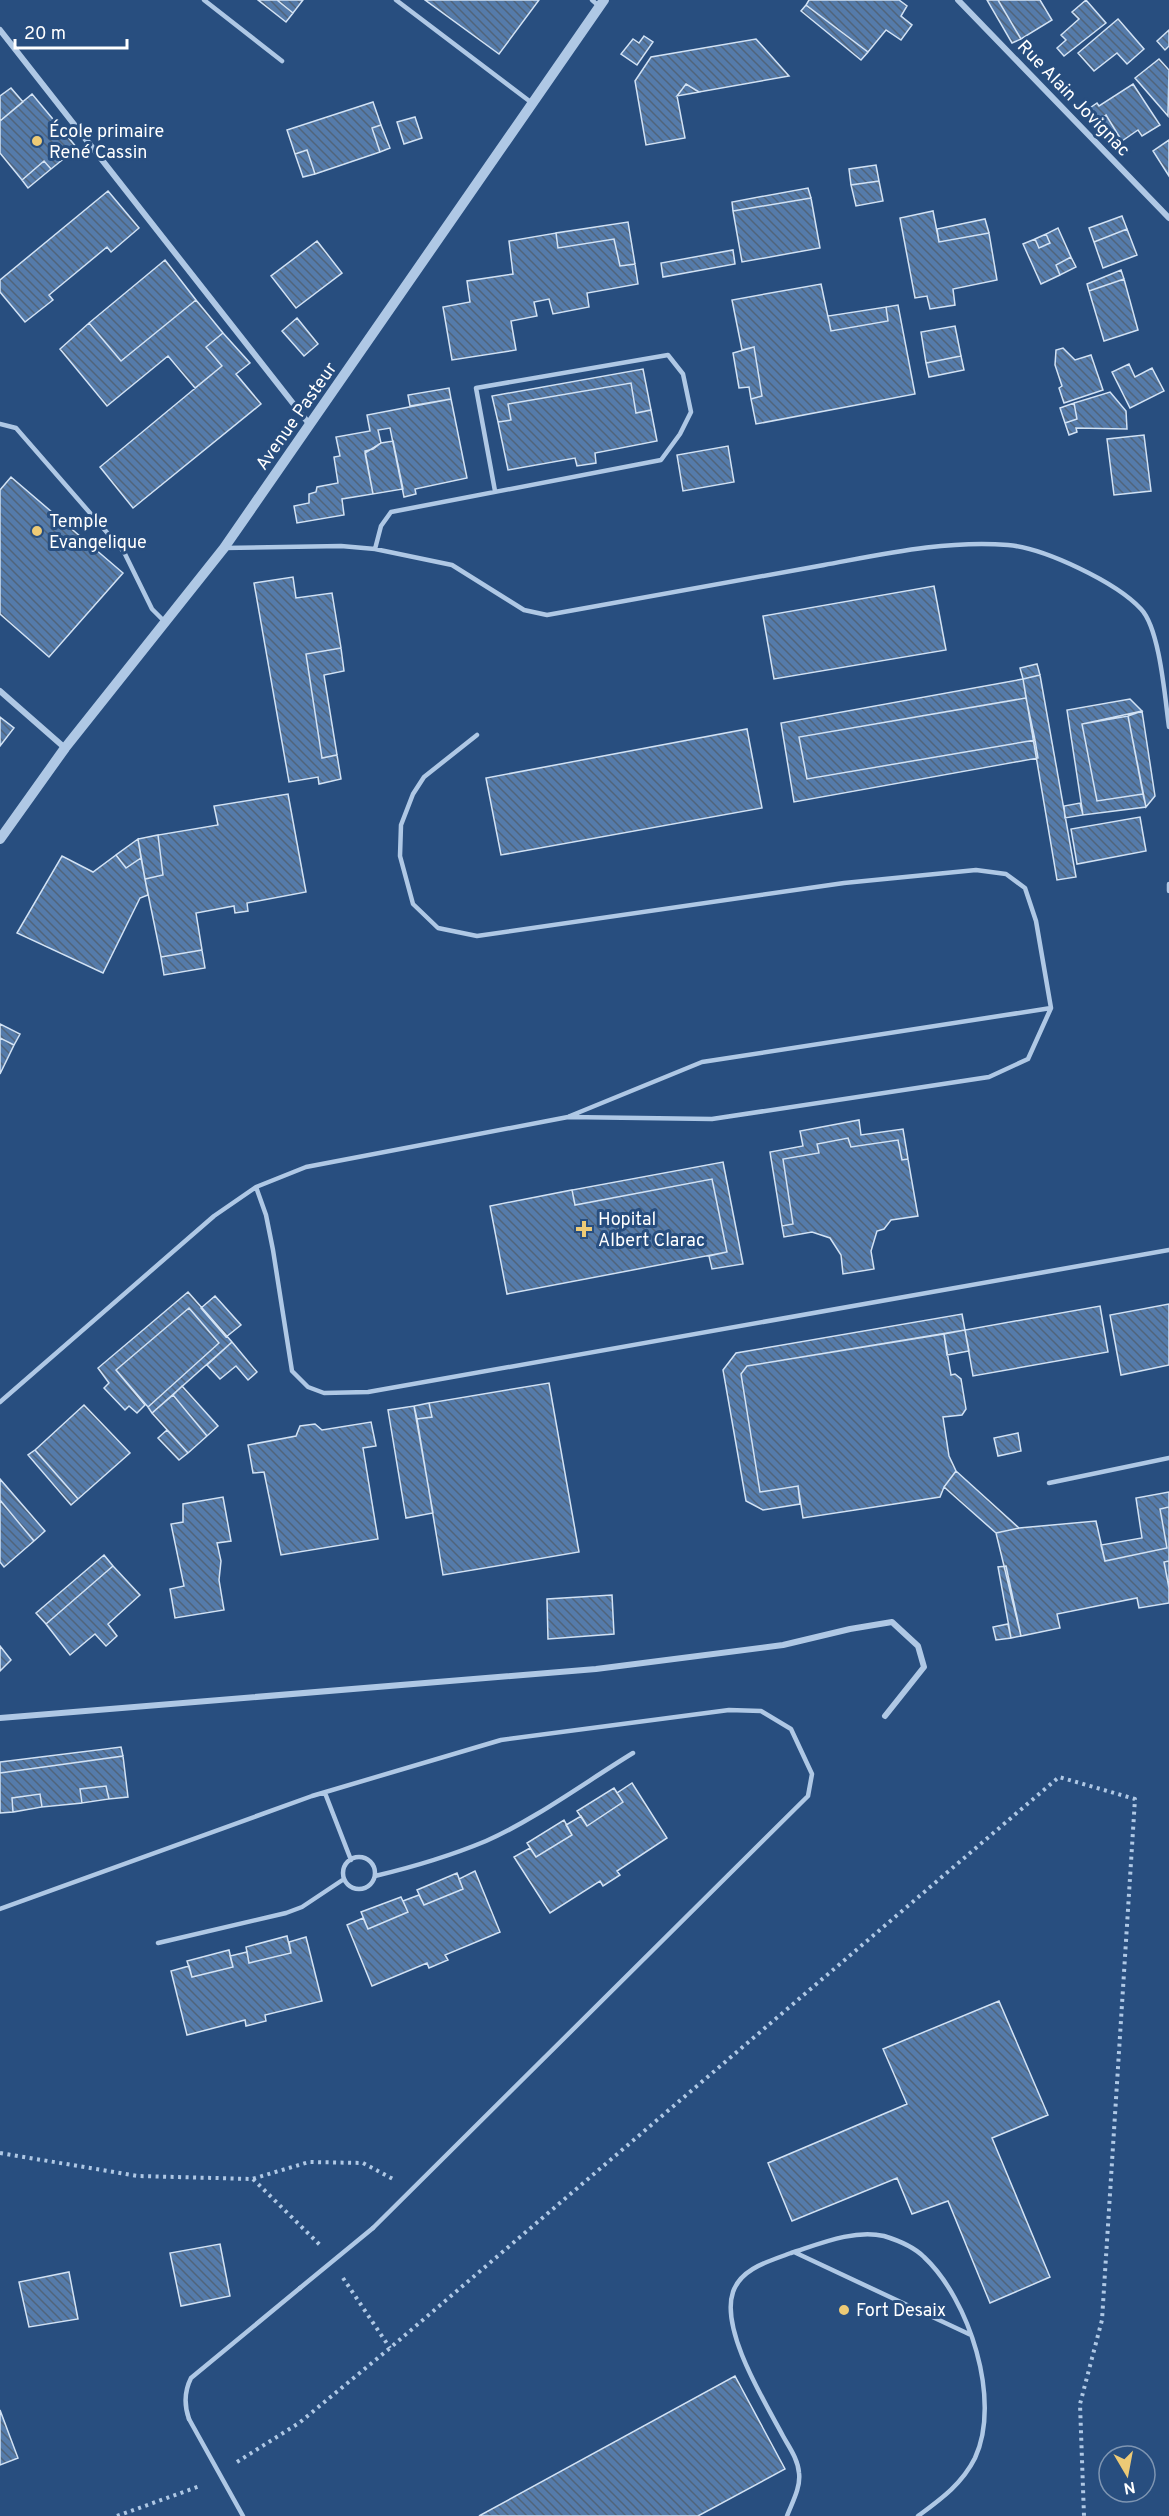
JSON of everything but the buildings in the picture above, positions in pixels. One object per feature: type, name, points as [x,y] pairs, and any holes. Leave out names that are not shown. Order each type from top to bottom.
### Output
[{"type":"street","name":"Rue Alain Jovignac","points":[[958,0],[1169,218]]},
{"type":"street","name":"Avenue Pasteur","points":[[0,839],[65,748],[224,548],[531,103],[598,2]]},
{"type":"street","points":[[0,30],[310,425]]},
{"type":"street","points":[[0,691],[65,748]]},
{"type":"street","points":[[0,1718],[596,1669],[783,1645],[850,1629],[892,1622],[918,1646],[924,1667],[885,1716]]},
{"type":"lane","points":[[204,0],[282,61]]},
{"type":"lane","points":[[396,0],[531,103]]},
{"type":"lane","points":[[375,549],[381,526],[391,512],[661,460],[680,434],[691,412],[683,374],[668,355],[476,388],[495,491]]},
{"type":"lane","points":[[0,424],[16,428],[124,552],[152,609],[165,622]]},
{"type":"lane","points":[[224,548],[341,546],[375,549],[453,565],[524,610],[547,615],[891,553],[959,544],[1010,545],[1056,558],[1091,574],[1119,591],[1142,610],[1152,627],[1169,727]]},
{"type":"lane","points":[[477,735],[424,777],[413,794],[401,825],[400,856],[413,904],[438,928],[477,936],[844,883],[976,870],[1006,874],[1026,888],[1036,921],[1051,1008],[1028,1059],[989,1077],[712,1119],[568,1117]]},
{"type":"lane","points":[[1169,884],[1169,891]]},
{"type":"lane","points":[[0,1402],[214,1216],[256,1187],[306,1167],[568,1117],[702,1062],[1051,1008]]},
{"type":"lane","points":[[256,1187],[266,1215],[273,1250],[292,1371],[308,1387],[324,1393],[380,1390],[1169,1250]]},
{"type":"lane","points":[[1048,1483],[1169,1458]]},
{"type":"lane","points":[[0,1909],[325,1793],[501,1740],[729,1710],[760,1711],[791,1729],[812,1774],[808,1796],[373,2228],[191,2378],[185,2398],[189,2419],[243,2516]]},
{"type":"lane","points":[[375,1876],[427,1863],[485,1841],[514,1826],[633,1753]]},
{"type":"lane","points":[[325,1793],[351,1860]]},
{"type":"lane","points":[[366,1858],[373,1865],[375,1876],[370,1885],[361,1890],[351,1887],[344,1879],[344,1868],[351,1860],[366,1858]]},
{"type":"lane","points":[[158,1943],[286,1913],[302,1907],[344,1879]]},
{"type":"lane","points":[[786,2516],[799,2484],[797,2461],[760,2392],[736,2339],[732,2324],[732,2293],[741,2278],[768,2261],[858,2234],[883,2236],[903,2243],[923,2255],[952,2292],[971,2336],[986,2397],[981,2440],[976,2457],[962,2480],[918,2516]]},
{"type":"lane","points":[[794,2252],[971,2336]]},
{"type":"path","points":[[233,2465],[299,2423],[372,2363],[1059,1777],[1135,1799],[1102,2320],[1080,2404],[1084,2516]]},
{"type":"path","points":[[0,2153],[138,2176],[252,2179],[309,2162],[363,2163],[412,2190]]},
{"type":"path","points":[[117,2516],[196,2489],[205,2483]]},
{"type":"place","name":"École primaire René Cassin","points":[[37,141]]},
{"type":"place","name":"Temple Evangelique","points":[[37,531]]},
{"type":"place","name":"Hopital Albert Clarac","points":[[584,1229]]},
{"type":"place","name":"Fort Desaix","points":[[844,2310]]}]
